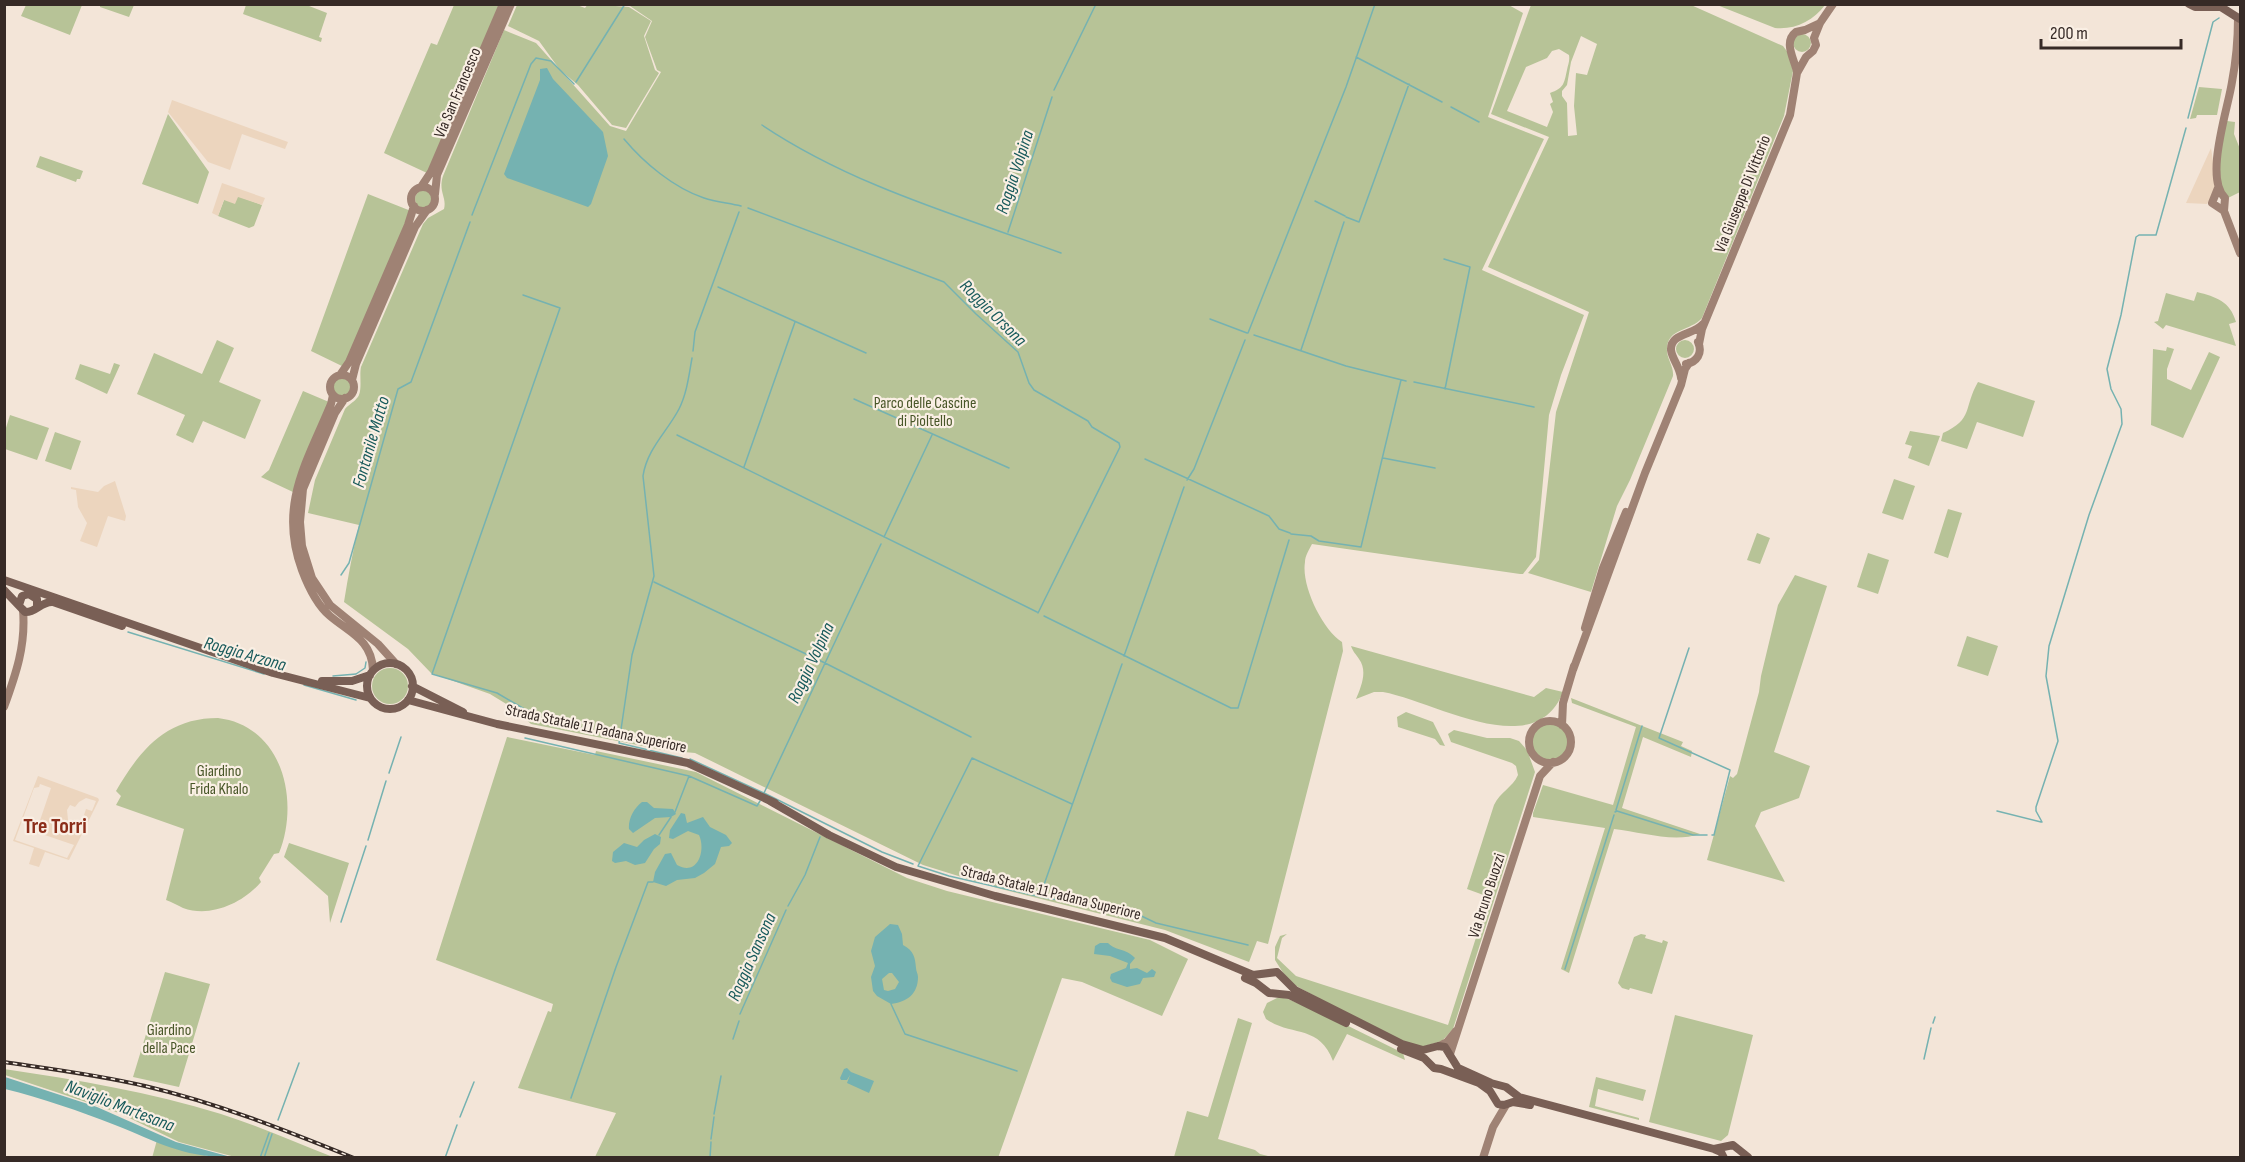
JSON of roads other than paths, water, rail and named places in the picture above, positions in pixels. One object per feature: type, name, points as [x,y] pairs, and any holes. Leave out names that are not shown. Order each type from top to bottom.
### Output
[{"type":"main road","points":[[2189,4],[2195,7],[2221,7],[2239,19]]},
{"type":"main road","points":[[4,582],[31,595],[38,601],[35,609]]},
{"type":"main road","points":[[4,582],[71,602],[153,633]]},
{"type":"main road","points":[[4,590],[21,607],[35,609],[47,602],[53,602],[123,627],[153,633]]},
{"type":"main road","points":[[21,607],[21,597],[31,595],[71,602]]},
{"type":"main road","name":"Strada Statale 11 Padana Superiore","points":[[153,633],[273,673],[370,698],[378,706],[388,709],[398,707],[408,700],[479,720],[688,763],[770,801],[828,835],[876,859],[995,896],[1152,935],[1186,946],[1251,974],[1264,975],[1275,972],[1297,991],[1402,1044],[1423,1050],[1435,1047],[1446,1048],[1462,1070],[1500,1087],[1506,1087],[1512,1093],[1525,1099],[1724,1153],[1733,1145],[1740,1156],[1749,1157]]},
{"type":"main road","name":"Strada Statale 11 Padana Superiore","points":[[300,680],[343,682],[372,673],[383,664],[396,664],[407,672],[412,686],[479,720]]},
{"type":"main road","points":[[370,698],[367,685],[372,673]]},
{"type":"main road","points":[[408,700],[412,686]]},
{"type":"main road","name":"Strada Statale 11 Padana Superiore","points":[[1152,935],[1254,981],[1269,993],[1291,996],[1428,1062],[1433,1067],[1479,1083],[1500,1105],[1508,1104],[1586,1116]]},
{"type":"main road","points":[[1263,989],[1264,975]]},
{"type":"main road","points":[[1276,993],[1283,987],[1283,978]]},
{"type":"main road","points":[[1428,1062],[1427,1056],[1435,1047]]},
{"type":"main road","points":[[1441,1069],[1447,1065],[1450,1056]]},
{"type":"main road","points":[[1494,1099],[1494,1091],[1500,1087]]},
{"type":"main road","points":[[1508,1104],[1512,1093]]},
{"type":"street","name":"Via San Francesco","points":[[421,187],[431,172],[503,4]]},
{"type":"street","name":"Via San Francesco","points":[[435,194],[437,175],[511,4]]},
{"type":"street","name":"Via Giuseppe Di Vittorio","points":[[1700,344],[1700,335],[1790,115],[1797,73],[1806,57],[1815,48],[1814,38],[1820,23],[1833,4]]},
{"type":"street","points":[[2239,19],[2232,86],[2217,153],[2218,192],[2225,198],[2222,208],[2241,253]]},
{"type":"street","points":[[1806,57],[1792,53],[1789,44],[1791,36],[1820,23]]},
{"type":"street","points":[[1805,30],[1814,38]]},
{"type":"street","name":"Via Giuseppe Di Vittorio","points":[[1792,53],[1797,73]]},
{"type":"street","points":[[372,673],[372,658],[365,642],[328,614],[305,579],[295,548],[293,508],[298,483],[331,404],[333,394],[331,383],[349,362],[408,225],[414,206],[412,195],[421,187],[429,188],[435,194],[434,205],[427,210],[415,227],[356,364],[352,380],[354,391],[345,398],[335,412],[303,489],[300,522],[302,546],[312,578],[330,605],[378,644],[396,664]]},
{"type":"street","points":[[414,206],[427,210]]},
{"type":"street","points":[[1681,385],[1681,374],[1672,354],[1672,343],[1678,336],[1695,332],[1706,321]]},
{"type":"street","points":[[1562,725],[1563,703],[1574,670],[1646,473],[1681,385],[1685,369],[1699,356],[1700,344],[1695,338],[1686,334]]},
{"type":"street","points":[[1676,360],[1689,363]]},
{"type":"street","points":[[340,375],[348,376],[352,380]]},
{"type":"street","points":[[333,394],[339,398],[345,398]]},
{"type":"street","points":[[21,607],[25,631]]},
{"type":"street","points":[[4,707],[20,661],[25,631],[35,609]]},
{"type":"street","points":[[1547,722],[1563,703]]},
{"type":"street","points":[[1536,757],[1546,762],[1564,758],[1570,747],[1569,734],[1562,725],[1547,722],[1536,727],[1530,736],[1531,749],[1536,757],[1540,776]]},
{"type":"street","name":"Via Bruno Buozzi","points":[[1450,1056],[1540,776],[1553,762]]},
{"type":"street","name":"Via Bruno Buozzi","points":[[1435,1047],[1452,1037],[1460,1024]]},
{"type":"street","points":[[1484,1158],[1493,1127],[1494,1099]]},
{"type":"street","points":[[1493,1127],[1508,1104]]},
{"type":"water","points":[[547,68],[553,79],[603,132],[608,156],[588,207],[507,178],[504,174],[540,80],[540,69]]},
{"type":"water","points":[[642,802],[647,802],[654,808],[673,809],[676,814],[671,817],[655,818],[633,833],[629,829],[631,818]]},
{"type":"water","points":[[681,813],[685,814],[687,823],[703,817],[710,827],[726,835],[732,843],[721,847],[715,864],[704,873],[695,878],[677,880],[666,886],[653,882],[655,872],[665,854],[671,853],[677,865],[684,868],[695,865],[701,854],[699,835],[688,831],[673,839],[669,838],[670,830]]},
{"type":"water","points":[[655,834],[661,837],[660,844],[645,863],[635,865],[626,861],[615,863],[612,861],[613,852],[624,843],[637,847]]},
{"type":"water","points":[[890,924],[898,925],[903,945],[913,955],[918,976],[916,988],[907,999],[891,1004],[873,991],[871,977],[875,966],[871,951],[875,937]],"holes":[[[892,973],[899,982],[895,989],[884,990],[882,979]]]},
{"type":"water","points":[[1108,943],[1131,955],[1135,958],[1130,964],[1130,969],[1137,968],[1147,973],[1152,969],[1156,972],[1154,977],[1143,978],[1140,984],[1127,987],[1112,982],[1111,974],[1126,968],[1128,963],[1110,956],[1094,954],[1095,946]]},
{"type":"water","points":[[847,1068],[851,1072],[874,1081],[869,1093],[847,1083],[850,1075],[847,1080],[841,1080],[844,1069]]},
{"type":"water","points":[[5,1077],[97,1107],[176,1142],[231,1157],[214,1157],[185,1152],[74,1110],[5,1089]]},
{"type":"waterway","name":"Roggia Orsona","points":[[576,82],[625,4]]},
{"type":"waterway","name":"Roggia Volpina","points":[[1054,90],[1096,4]]},
{"type":"waterway","points":[[1248,333],[1346,87],[1375,4]]},
{"type":"waterway","points":[[2188,118],[2213,22],[2219,18]]},
{"type":"waterway","points":[[1356,57],[1442,102]]},
{"type":"waterway","name":"Fontanile Matto","points":[[472,215],[531,64],[536,58],[551,61],[574,84]]},
{"type":"waterway","points":[[1346,217],[1359,222],[1409,84]]},
{"type":"waterway","name":"Roggia Volpina","points":[[1008,232],[1052,97]]},
{"type":"waterway","points":[[1451,107],[1479,122]]},
{"type":"waterway","points":[[762,125],[833,166],[870,183],[1061,253]]},
{"type":"waterway","points":[[2042,822],[2036,807],[2058,741],[2046,676],[2049,646],[2089,515],[2122,424],[2121,409],[2111,389],[2107,369],[2121,315],[2136,237],[2156,235],[2186,128]]},
{"type":"waterway","name":"Roggia Orsona","points":[[624,139],[650,166],[682,188],[713,201],[741,206]]},
{"type":"waterway","points":[[1315,201],[1345,216]]},
{"type":"waterway","name":"Roggia Orsona","points":[[748,208],[944,282],[1018,352],[1029,383],[1034,390],[1088,421],[1092,427],[1119,443],[1120,447],[1038,613]]},
{"type":"waterway","points":[[693,351],[695,332],[739,212]]},
{"type":"waterway","name":"Fontanile Matto","points":[[341,575],[349,563],[398,389],[411,382],[470,222]]},
{"type":"waterway","points":[[1301,350],[1344,222]]},
{"type":"waterway","points":[[1444,259],[1470,267],[1445,389]]},
{"type":"waterway","points":[[718,287],[866,353]]},
{"type":"waterway","points":[[523,295],[560,308],[432,674],[497,693],[531,711]]},
{"type":"waterway","points":[[1210,319],[1247,333]]},
{"type":"waterway","points":[[744,467],[795,322]]},
{"type":"waterway","points":[[1254,335],[1346,366],[1406,381]]},
{"type":"waterway","points":[[1187,480],[1194,469],[1245,340]]},
{"type":"waterway","points":[[682,758],[619,743],[632,655],[654,576],[643,476],[653,449],[682,403],[692,358]]},
{"type":"waterway","points":[[1291,534],[1361,547],[1401,380]]},
{"type":"waterway","points":[[1414,382],[1534,407]]},
{"type":"waterway","points":[[854,399],[1009,468]]},
{"type":"waterway","points":[[677,435],[1037,612]]},
{"type":"waterway","points":[[884,537],[932,435]]},
{"type":"waterway","points":[[1383,458],[1435,468]]},
{"type":"waterway","points":[[1145,459],[1269,516],[1279,529],[1290,533]]},
{"type":"waterway","points":[[1124,656],[1184,487]]},
{"type":"waterway","points":[[1044,616],[1231,708],[1238,708],[1289,540]]},
{"type":"waterway","name":"Roggia Volpina","points":[[764,793],[881,544]]},
{"type":"waterway","points":[[654,582],[825,663],[971,737]]},
{"type":"waterway","name":"Roggia Arzona","points":[[128,632],[264,674]]},
{"type":"waterway","points":[[1689,648],[1659,738],[1730,770],[1714,835],[1712,835]]},
{"type":"waterway","points":[[333,676],[356,674],[365,668],[366,662]]},
{"type":"waterway","points":[[1040,896],[1122,664]]},
{"type":"waterway","name":"Roggia Arzona","points":[[304,685],[356,700]]},
{"type":"waterway","points":[[1616,810],[1642,726]]},
{"type":"waterway","name":"Roggia Arzona","points":[[389,773],[401,737]]},
{"type":"waterway","name":"Roggia Arzona","points":[[525,738],[689,776]]},
{"type":"waterway","points":[[1072,804],[972,758],[918,866],[949,876],[1046,898],[1129,910],[1156,923],[1248,945]]},
{"type":"waterway","points":[[690,759],[882,852],[913,864]]},
{"type":"waterway","name":"Roggia Volpina","points":[[675,812],[689,776],[757,806],[760,801]]},
{"type":"waterway","name":"Roggia Arzona","points":[[368,840],[386,781]]},
{"type":"waterway","points":[[1997,811],[2041,822]]},
{"type":"waterway","points":[[1615,812],[1693,835],[1707,835]]},
{"type":"waterway","points":[[1565,969],[1614,815]]},
{"type":"waterway","points":[[659,835],[671,817]]},
{"type":"waterway","name":"Roggia Sansona","points":[[788,906],[805,875],[820,837]]},
{"type":"waterway","name":"Roggia Arzona","points":[[341,922],[366,846]]},
{"type":"waterway","name":"Roggia Volpina","points":[[571,1098],[648,882],[653,882]]},
{"type":"waterway","name":"Roggia Sansona","points":[[740,1014],[786,910]]},
{"type":"waterway","points":[[891,1004],[905,1034],[1017,1071]]},
{"type":"waterway","points":[[1933,1023],[1935,1017]]},
{"type":"waterway","name":"Roggia Sansona","points":[[733,1039],[739,1021]]},
{"type":"waterway","points":[[1924,1059],[1931,1028]]},
{"type":"waterway","name":"Roggia Arzona","points":[[278,1120],[299,1063]]},
{"type":"waterway","name":"Roggia Sansona","points":[[714,1114],[721,1076]]},
{"type":"waterway","name":"Roggia Volpina","points":[[460,1117],[474,1082]]},
{"type":"waterway","name":"Roggia Sansona","points":[[711,1139],[714,1117]]},
{"type":"waterway","name":"Roggia Volpina","points":[[445,1158],[457,1125]]},
{"type":"waterway","name":"Roggia Arzona","points":[[260,1158],[269,1133]]},
{"type":"waterway","name":"Roggia Arzona","points":[[264,1158],[272,1134]]},
{"type":"waterway","name":"Roggia Sansona","points":[[710,1158],[711,1142]]},
{"type":"railway","points":[[4,1062],[75,1072],[145,1086],[198,1100],[354,1158]]},
{"type":"district","name":"Tre Torri","points":[[55,826]]},
{"type":"park label","name":"Parco delle Cascine di Pioltello","points":[[925,412]]},
{"type":"park label","name":"Giardino Frida Khalo","points":[[219,780]]},
{"type":"park label","name":"Giardino della Pace","points":[[169,1039]]},
{"type":"water label","name":"Naviglio Martesana","points":[[120,1106]]}]
